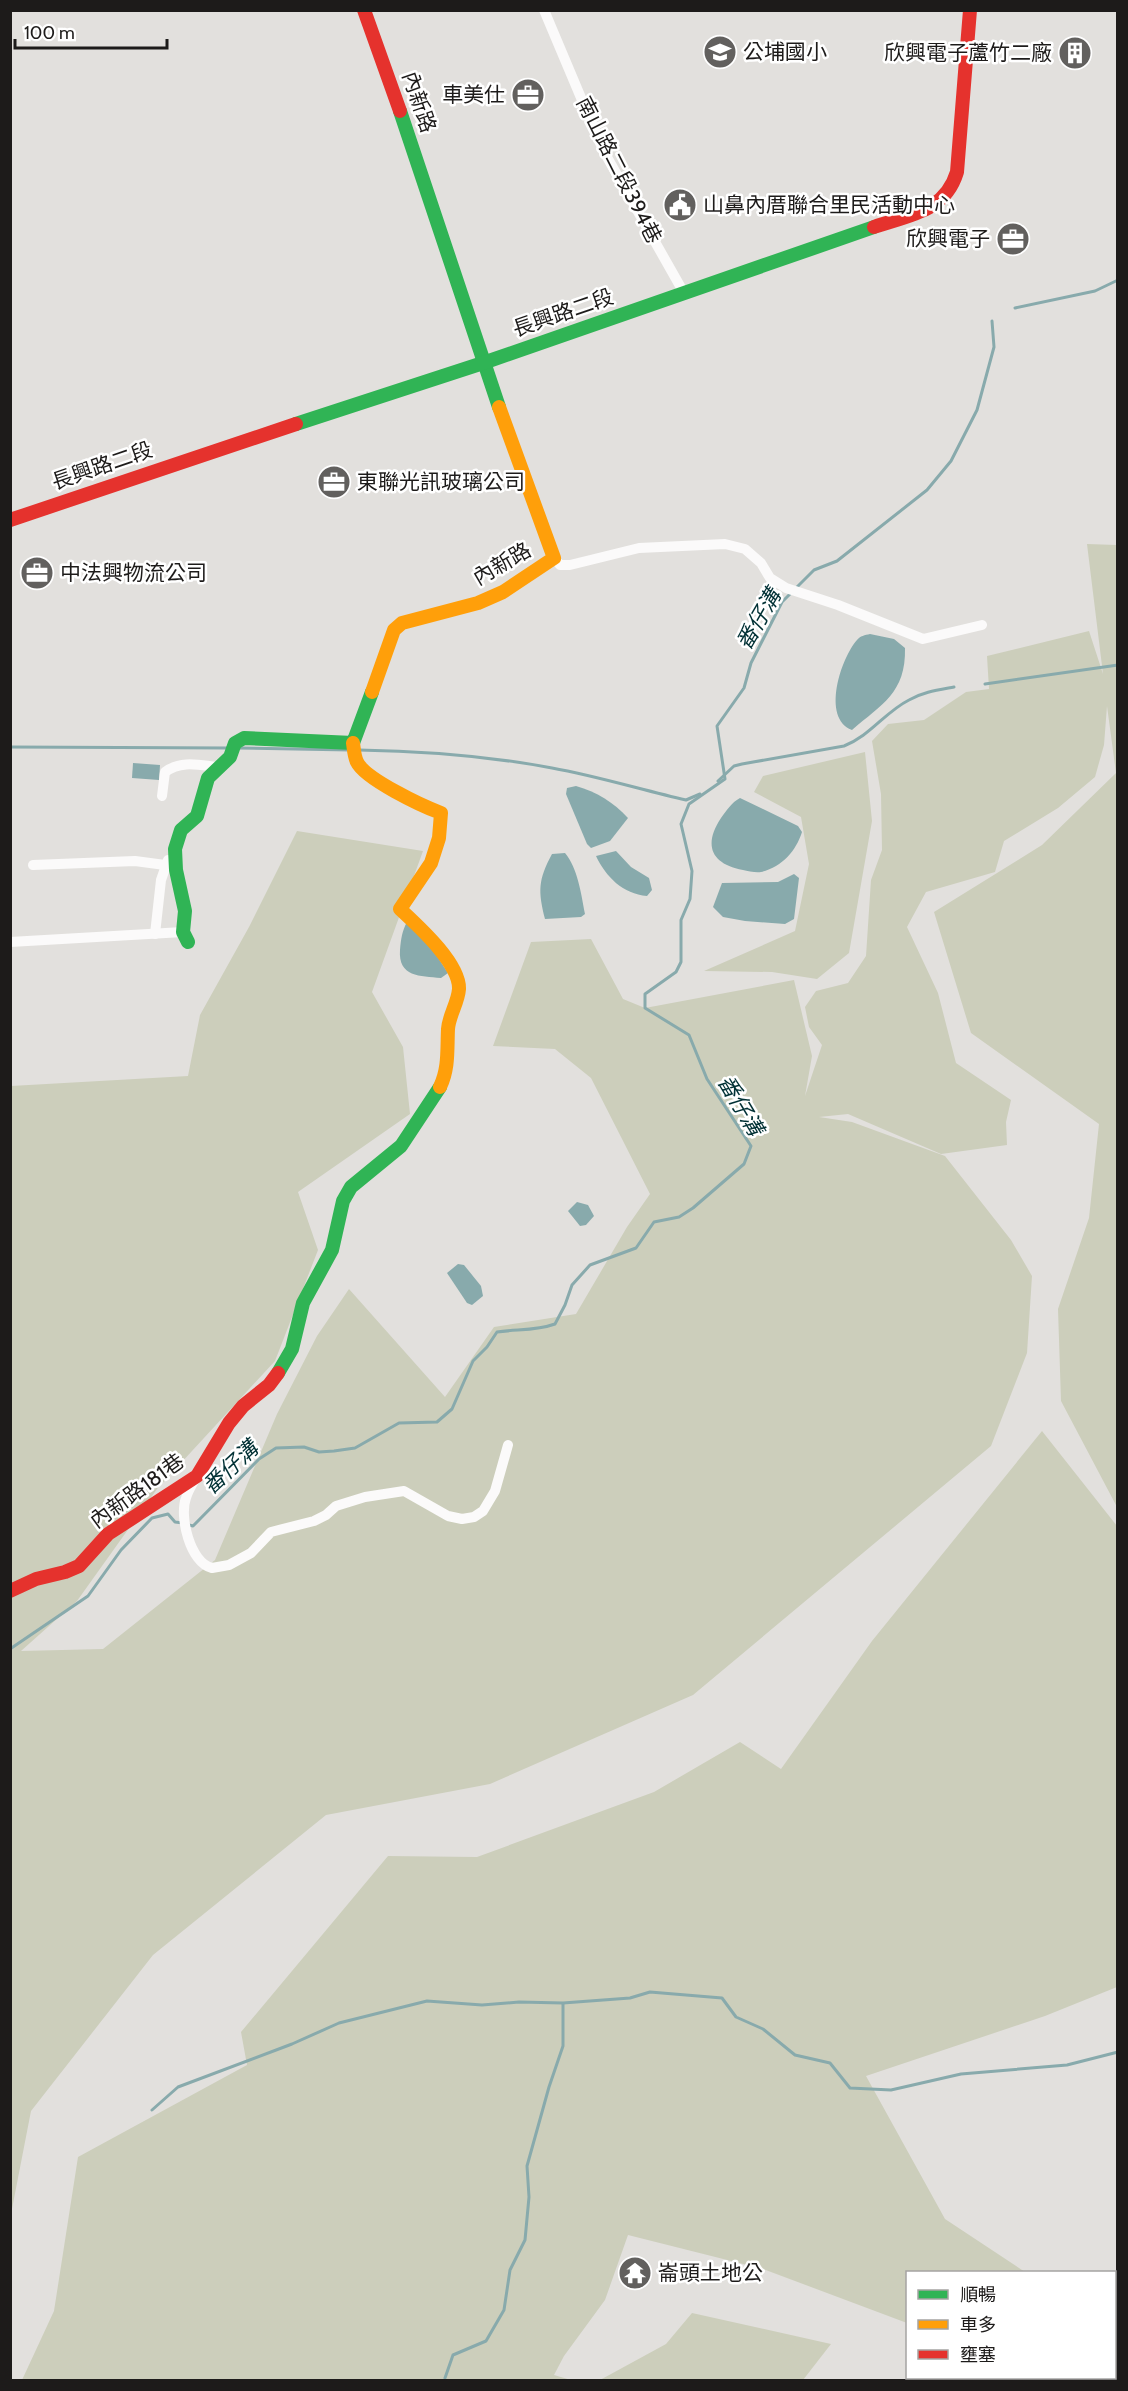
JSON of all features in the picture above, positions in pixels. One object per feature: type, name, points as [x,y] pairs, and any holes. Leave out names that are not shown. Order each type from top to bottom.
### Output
[{"type":"street","name":"內新路","points":[[353,743],[394,630],[402,623],[504,592],[554,558],[483,363],[420,169],[364,10]]},
{"type":"street","name":"南山路二段394巷","points":[[544,10],[603,150],[684,293]]},
{"type":"street","name":"長興路二段","points":[[10,520],[483,363],[935,206],[946,196],[953,185],[959,161],[970,10]]},
{"type":"street","points":[[554,558],[560,564],[570,565],[617,551],[639,548],[725,544],[745,549],[761,563],[770,578],[786,588],[838,605],[923,639],[982,626]]},
{"type":"street","points":[[10,942],[155,934],[185,937],[186,911],[176,870],[175,849],[181,831],[197,816],[208,778],[230,757],[235,743],[244,738],[353,743]]},
{"type":"street","name":"內新路181巷","points":[[10,1591],[36,1579],[79,1566],[108,1534],[197,1476],[229,1423],[243,1406],[269,1385],[285,1364],[292,1349],[303,1303],[332,1250],[344,1201],[351,1187],[388,1159],[401,1146],[434,1099],[447,1073],[448,1026],[459,988],[454,973],[436,943],[400,909],[409,891],[424,876],[433,860],[442,826],[441,813],[427,809],[357,763],[353,743]]},
{"type":"street","points":[[162,796],[165,772],[174,765],[218,767]]},
{"type":"street","points":[[155,934],[166,861],[176,854]]},
{"type":"street","points":[[33,865],[135,861],[165,865]]},
{"type":"street","points":[[197,1476],[185,1499],[186,1534],[199,1561],[206,1567],[212,1568],[230,1565],[251,1553],[271,1532],[314,1521],[326,1515],[336,1506],[365,1497],[404,1491],[448,1516],[462,1519],[474,1517],[483,1511],[495,1491],[508,1444]]},
{"type":"green space","points":[[1087,544],[1117,545],[1117,1507],[1061,1401],[1058,1309],[1089,1218],[1099,1124],[971,1033],[934,912],[1042,845],[1116,773],[1107,706],[1104,745],[1095,777],[1058,808],[1004,841],[995,872],[926,892],[907,927],[938,993],[956,1063],[1011,1100],[1006,1122],[1007,1145],[941,1154],[848,1114],[819,1117],[852,1122],[945,1156],[1011,1240],[1032,1276],[1027,1353],[991,1446],[693,1695],[490,1784],[326,1815],[153,1955],[31,2111],[11,2214],[11,1086],[188,1076],[200,1015],[249,927],[297,831],[423,851],[372,992],[403,1047],[410,1114],[298,1192],[318,1250],[275,1361],[157,1489],[77,1601],[21,1651],[103,1649],[215,1560],[277,1414],[317,1336],[349,1289],[445,1397],[494,1327],[576,1314],[627,1227],[650,1194],[591,1078],[555,1049],[493,1046],[531,942],[591,939],[623,999],[645,1008],[794,980],[812,1056],[805,1096],[822,1045],[809,1027],[805,1007],[816,991],[848,983],[866,956],[871,880],[882,850],[881,794],[872,741],[888,724],[924,720],[966,692],[989,689],[987,656],[1089,631],[1103,674]]},
{"type":"green space","points":[[865,752],[872,821],[849,953],[817,979],[772,972],[704,971],[795,931],[809,864],[801,817],[754,792],[763,776]]},
{"type":"green space","points":[[1042,1431],[1117,1526],[1117,1987],[1045,2016],[866,2076],[945,2219],[1023,2271],[906,2271],[906,2323],[763,2269],[628,2235],[605,2300],[564,2356],[554,2375],[571,2380],[22,2380],[54,2311],[78,2157],[247,2065],[241,2032],[388,1856],[477,1857],[654,1792],[740,1742],[781,1769],[872,1641]]},
{"type":"green space","points":[[692,2313],[831,2344],[803,2380],[600,2380],[666,2344]]},
{"type":"water","points":[[870,634],[894,639],[905,648],[904,663],[897,687],[882,704],[852,730],[843,723],[837,713],[837,687],[840,673],[851,649],[857,640]]},
{"type":"water","points":[[133,763],[160,765],[159,780],[132,778]]},
{"type":"water","points":[[576,786],[604,798],[628,818],[610,841],[591,848],[587,844],[566,794],[567,788]]},
{"type":"water","points":[[740,798],[798,826],[802,832],[792,852],[769,870],[757,872],[732,867],[717,858],[713,852],[712,837],[715,828],[729,807]]},
{"type":"water","points":[[616,851],[631,867],[649,878],[652,890],[647,896],[630,892],[616,883],[596,856]]},
{"type":"water","points":[[565,853],[576,874],[585,914],[581,917],[545,919],[540,893],[544,871],[552,854]]},
{"type":"water","points":[[794,874],[799,878],[794,919],[785,924],[723,917],[713,907],[722,883],[778,882]]},
{"type":"water","points":[[407,922],[429,944],[448,973],[441,978],[412,973],[403,965],[400,959],[400,946]]},
{"type":"water","points":[[577,1202],[588,1205],[594,1216],[586,1225],[580,1226],[568,1211]]},
{"type":"water","points":[[458,1264],[464,1265],[481,1286],[483,1296],[472,1305],[467,1303],[447,1273]]},
{"type":"waterway","name":"番仔溝","points":[[1015,308],[1095,291],[1118,280]]},
{"type":"waterway","name":"番仔溝","points":[[796,588],[814,570],[837,561],[927,490],[951,461],[977,410],[994,347],[992,321]]},
{"type":"waterway","name":"番仔溝","points":[[189,1525],[193,1526],[259,1459],[276,1448],[304,1447],[319,1452],[355,1448],[399,1423],[437,1422],[452,1409],[473,1361],[487,1347],[497,1332],[534,1329],[555,1324],[572,1285],[590,1265],[636,1248],[654,1222],[679,1217],[693,1208],[744,1164],[751,1146],[707,1079],[689,1035],[645,1008],[645,994],[676,972],[681,962],[681,920],[690,899],[692,871],[681,824],[689,804],[725,779],[717,726],[744,688],[751,663],[782,602],[792,592]]},
{"type":"waterway","points":[[985,684],[1118,665]]},
{"type":"waterway","points":[[718,781],[734,766],[844,746],[862,736],[892,711],[914,697],[954,687]]},
{"type":"waterway","points":[[10,747],[228,748]]},
{"type":"waterway","points":[[238,748],[350,750]]},
{"type":"waterway","points":[[359,750],[432,753],[504,760],[569,771],[686,800],[700,794]]},
{"type":"waterway","name":"番仔溝","points":[[10,1649],[88,1596],[121,1550],[152,1518],[168,1514],[175,1522],[183,1523]]},
{"type":"waterway","points":[[152,2110],[178,2087],[292,2044],[339,2023],[427,2001],[482,2005],[519,2002],[563,2003],[630,1998],[650,1992],[722,1998],[736,2017],[763,2029],[795,2055],[830,2063],[850,2088],[891,2090],[961,2074],[1067,2065],[1118,2052]]},
{"type":"waterway","points":[[445,2378],[453,2355],[486,2341],[504,2310],[510,2270],[525,2240],[529,2197],[527,2166],[563,2046],[563,2004]]},
{"type":"traffic: fast","points":[[400,111],[499,407]]},
{"type":"traffic: fast","points":[[296,424],[483,363],[874,227]]},
{"type":"traffic: fast","points":[[188,942],[183,932],[185,911],[176,870],[175,849],[181,830],[197,816],[208,778],[230,757],[235,743],[244,738],[353,743],[372,692]]},
{"type":"traffic: fast","points":[[278,1373],[292,1349],[303,1303],[332,1250],[343,1201],[351,1187],[401,1146],[440,1087]]},
{"type":"traffic: slow","points":[[372,692],[394,630],[402,623],[478,603],[503,592],[554,558],[499,407]]},
{"type":"traffic: slow","points":[[353,743],[357,762],[362,769],[382,784],[441,813],[439,838],[431,863],[400,909],[445,956],[457,979],[459,989],[449,1024],[446,1066],[440,1087]]},
{"type":"traffic: jam","points":[[364,10],[400,111]]},
{"type":"traffic: jam","points":[[874,227],[912,215],[935,204],[944,196],[957,172],[970,10]]},
{"type":"traffic: jam","points":[[10,520],[296,424]]},
{"type":"traffic: jam","points":[[10,1591],[36,1579],[79,1566],[108,1534],[197,1476],[229,1423],[243,1406],[269,1385],[278,1373]]},
{"type":"place","name":"公埔國小","points":[[720,52]]},
{"type":"place","name":"欣興電子蘆竹二廠","points":[[1075,53]]},
{"type":"place","name":"車美仕","points":[[528,95]]},
{"type":"place","name":"山鼻內厝聯合里民活動中心","points":[[680,205]]},
{"type":"place","name":"欣興電子","points":[[1013,239]]},
{"type":"place","name":"東聯光訊玻璃公司","points":[[334,482]]},
{"type":"place","name":"中法興物流公司","points":[[37,573]]},
{"type":"place","name":"崙頭土地公","points":[[635,2273]]}]
